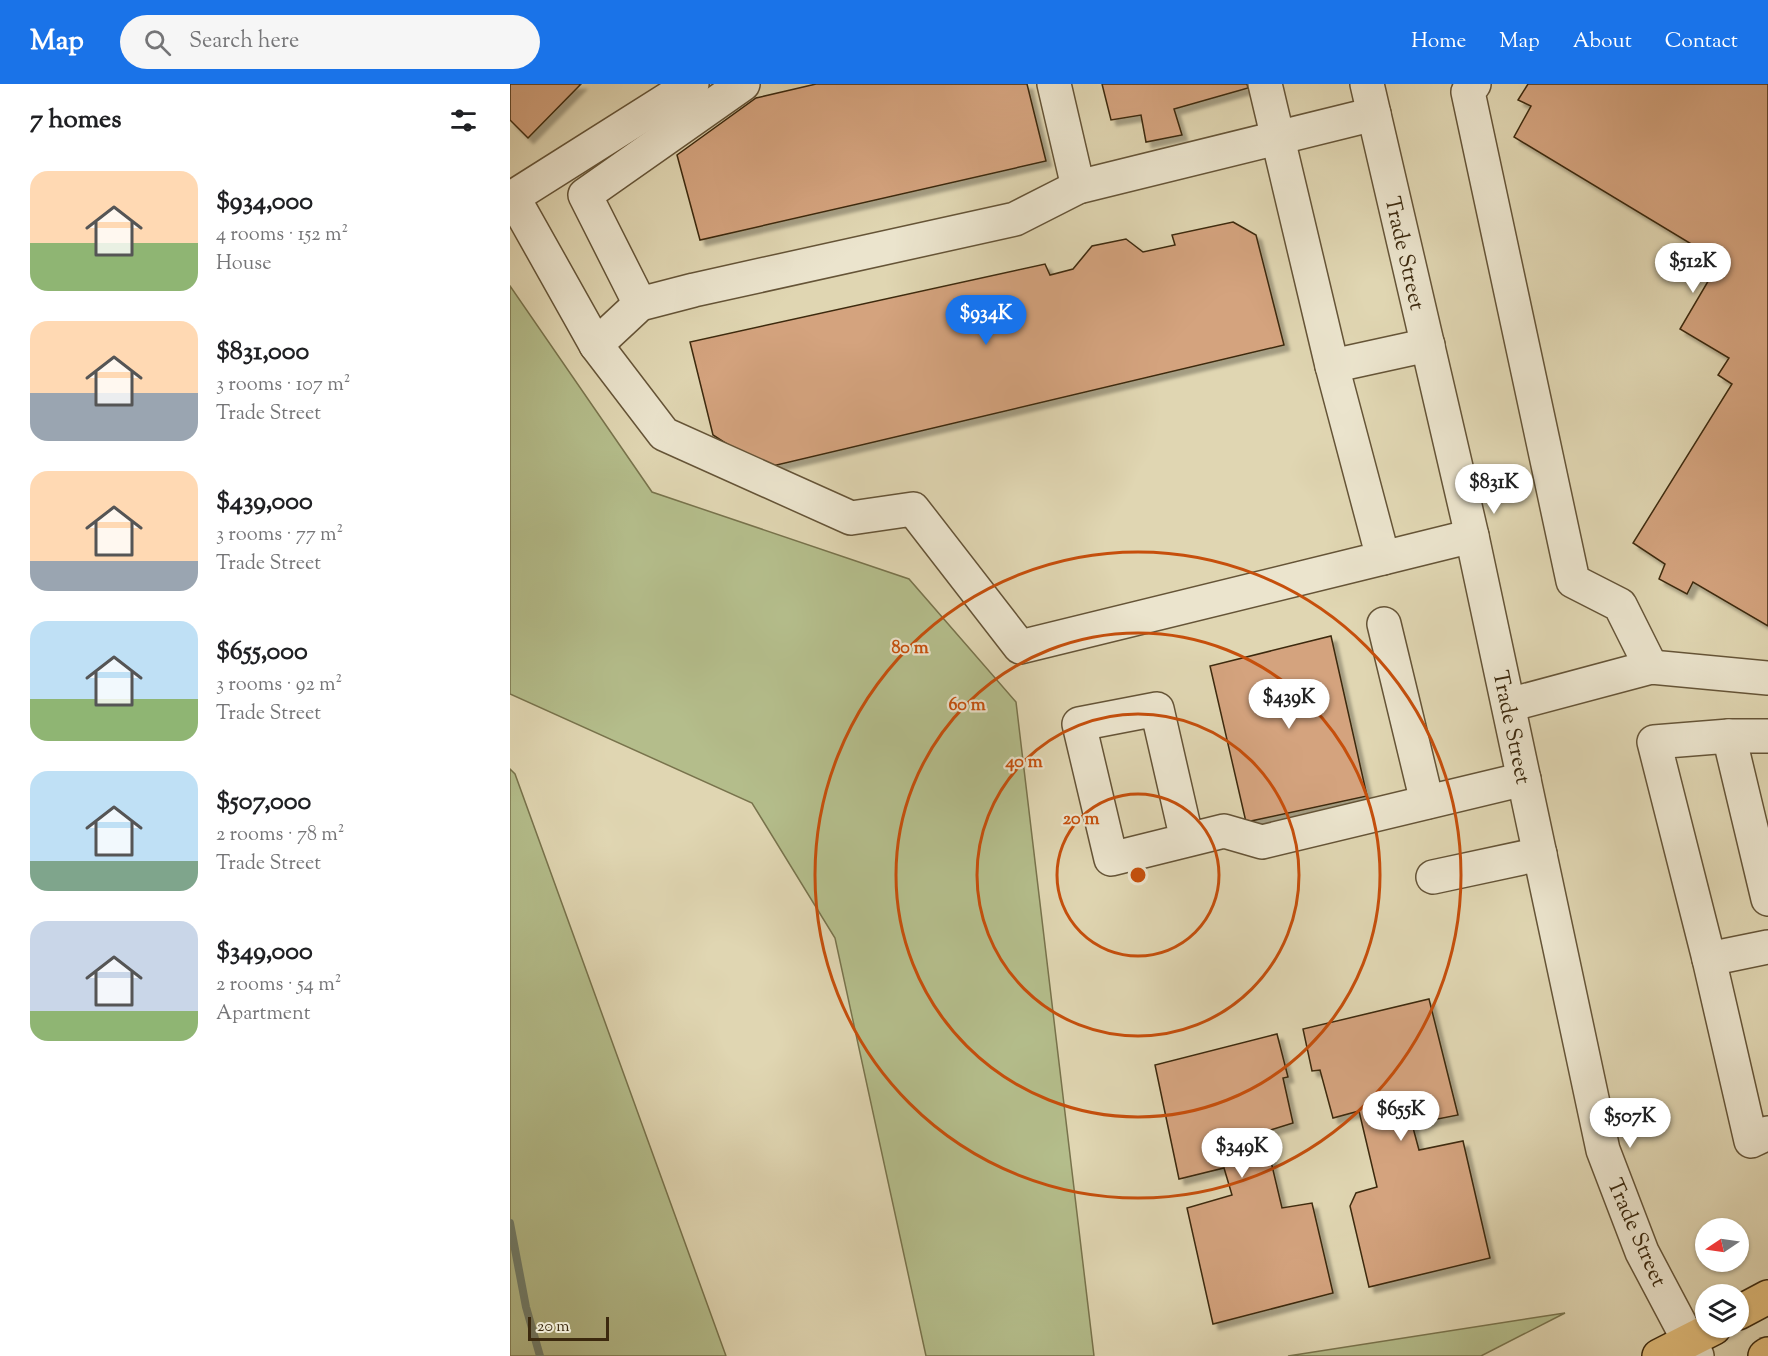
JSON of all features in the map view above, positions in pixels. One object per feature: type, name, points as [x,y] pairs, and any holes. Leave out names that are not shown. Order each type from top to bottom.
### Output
[{"type":"main road","points":[[1749,1307],[1768,1297]]},
{"type":"main road","points":[[1659,1356],[1700,1342]]},
{"type":"street","points":[[692,84],[511,195],[596,345],[664,434],[851,518],[913,509],[1020,647],[1472,536]]},
{"type":"street","points":[[640,304],[585,195],[743,84]]},
{"type":"street","points":[[1054,84],[1078,187]]},
{"type":"street","points":[[1265,84],[1332,366],[1383,558]]},
{"type":"street","points":[[1474,84],[1468,92],[1573,581],[1620,605],[1651,667]]},
{"type":"street","points":[[596,345],[640,304],[1016,219],[1078,187],[1278,138],[1371,99]]},
{"type":"street","name":"Trade Street","points":[[1371,99],[1472,536],[1603,1150],[1642,1252],[1700,1342]]},
{"type":"street","points":[[1332,366],[1428,345]]},
{"type":"street","points":[[1384,624],[1427,802]]},
{"type":"street","points":[[1509,705],[1651,667],[1768,678]]},
{"type":"street","points":[[1187,840],[1156,709],[1079,724],[1111,859],[1224,831],[1262,842],[1524,779]]},
{"type":"street","points":[[1730,736],[1768,899]]},
{"type":"street","points":[[1768,736],[1730,736],[1654,742],[1709,959],[1751,1141],[1768,1133]]},
{"type":"street","points":[[1433,877],[1540,854]]},
{"type":"street","points":[[1709,959],[1768,947]]},
{"type":"green space","points":[[510,286],[652,492],[909,579],[1016,702],[1094,1356],[926,1356],[835,938],[752,803],[510,694]]},
{"type":"green space","points":[[510,769],[515,774],[726,1356],[510,1356]]},
{"type":"green space","points":[[1565,1313],[1481,1356],[1288,1356]]},
{"type":"building","points":[[510,84],[581,84],[528,138],[510,120]]},
{"type":"building","points":[[816,84],[1027,84],[1046,161],[700,240],[677,155],[756,98]]},
{"type":"building","points":[[1102,84],[1247,84],[1248,88],[1174,109],[1182,135],[1146,142],[1141,115],[1111,120]]},
{"type":"building","points":[[1528,84],[1768,84],[1768,626],[1693,582],[1687,594],[1659,579],[1665,564],[1633,543],[1732,384],[1718,375],[1729,358],[1680,329],[1710,278],[1693,268],[1703,251],[1514,137],[1531,106],[1518,100]]},
{"type":"building","points":[[1233,222],[1256,235],[1284,345],[764,468],[713,435],[690,342],[1045,264],[1050,275],[1073,269],[1092,246],[1126,239],[1143,252],[1175,245],[1172,235]]},
{"type":"building","points":[[1331,636],[1367,796],[1246,822],[1210,666]]},
{"type":"building","points":[[1429,999],[1458,1115],[1412,1124],[1419,1150],[1463,1141],[1490,1258],[1369,1287],[1350,1206],[1356,1193],[1377,1187],[1359,1111],[1333,1118],[1320,1070],[1312,1071],[1303,1029]]},
{"type":"building","points":[[1277,1034],[1288,1077],[1283,1078],[1293,1123],[1264,1132],[1282,1208],[1312,1203],[1333,1293],[1213,1324],[1187,1208],[1232,1195],[1224,1168],[1179,1179],[1155,1065]]},
{"type":"waterway","points":[[510,1223],[526,1307],[540,1356]]}]
